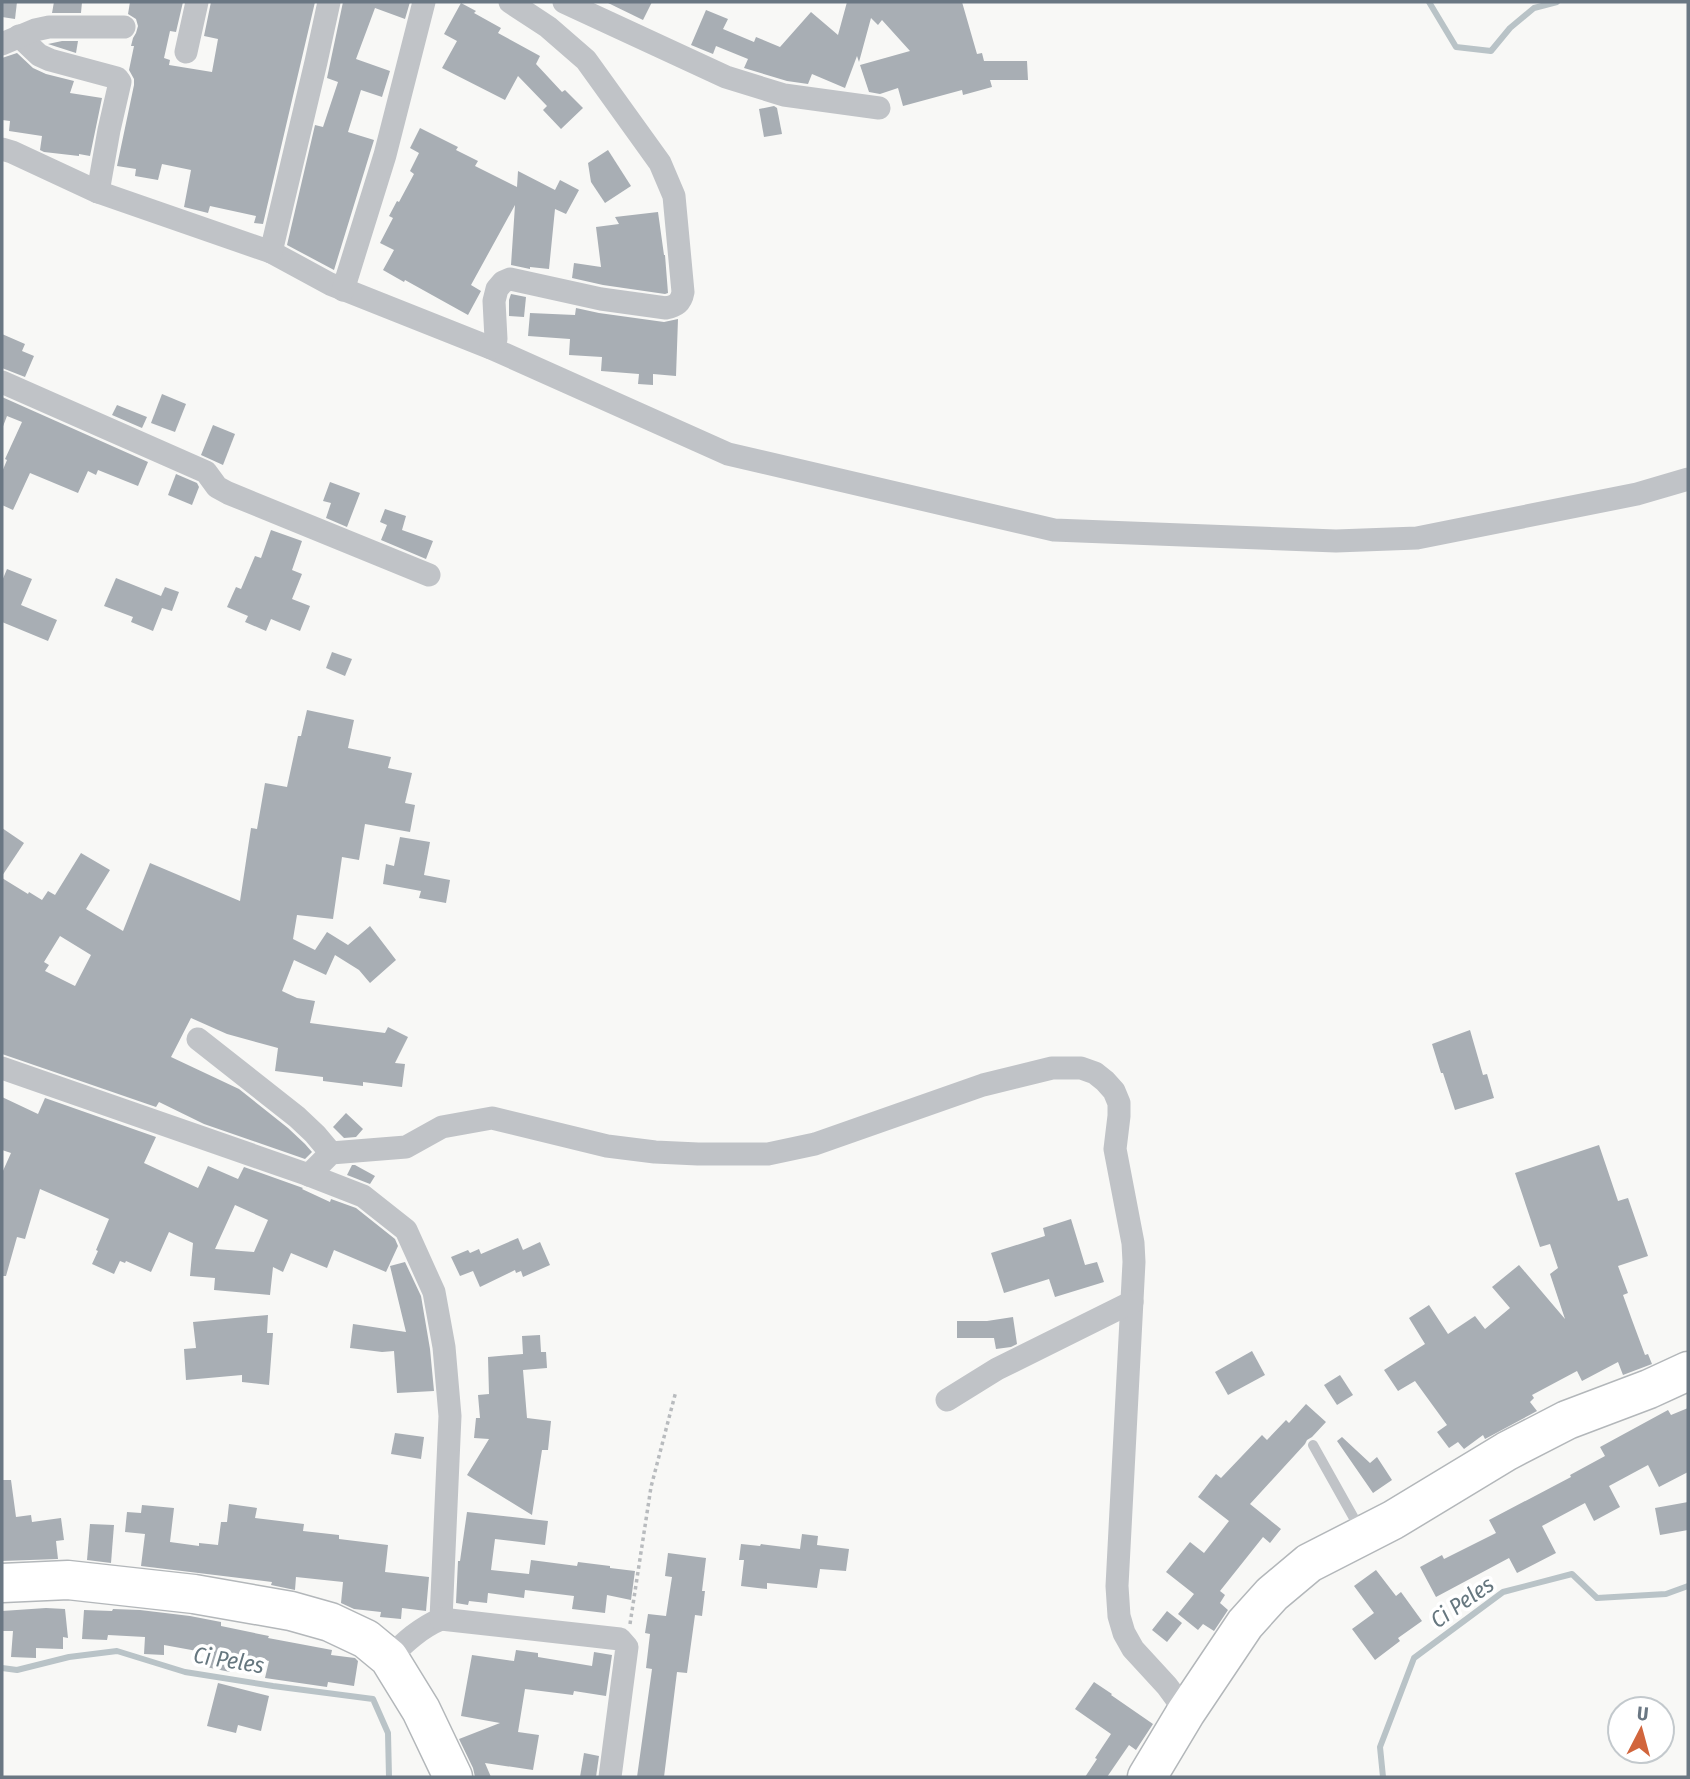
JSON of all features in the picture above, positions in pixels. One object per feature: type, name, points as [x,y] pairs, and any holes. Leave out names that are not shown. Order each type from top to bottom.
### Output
[{"type":"highway","points":[[1147,1777],[1186,1712],[1245,1624],[1272,1594],[1309,1563],[1393,1521],[1507,1451],[1567,1420],[1688,1371]]},
{"type":"highway","points":[[2,1583],[68,1580],[194,1594],[291,1611],[330,1622],[366,1639],[389,1658],[421,1710],[453,1777]]},
{"type":"street","points":[[186,52],[198,2]]},
{"type":"street","points":[[271,251],[329,2]]},
{"type":"street","points":[[343,290],[384,155],[424,2]]},
{"type":"street","points":[[491,348],[496,339],[494,301],[497,289],[509,279],[601,299],[666,308],[675,306],[683,292],[674,196],[660,163],[586,60],[548,27],[510,2]]},
{"type":"street","points":[[564,2],[726,77],[784,95],[879,108]]},
{"type":"street","points":[[10,40],[49,27],[124,27]]},
{"type":"street","points":[[10,40],[39,55],[117,78],[120,82],[98,192]]},
{"type":"street","points":[[2,149],[98,192],[271,251],[343,290],[491,348],[728,454],[1054,530],[1336,541],[1417,538],[1637,494],[1688,479]]},
{"type":"street","points":[[2,382],[206,472],[217,487],[228,493],[429,575]]},
{"type":"street","points":[[198,1038],[297,1117],[331,1153]]},
{"type":"street","points":[[2,1068],[363,1196],[406,1230],[434,1292],[444,1347],[450,1416],[441,1619]]},
{"type":"street","points":[[309,1175],[331,1153],[406,1147],[442,1128],[492,1118],[607,1146],[654,1152],[768,1154],[815,1144],[983,1085],[1052,1068],[1081,1068],[1095,1073],[1114,1091],[1119,1103],[1115,1149],[1133,1243],[1134,1262],[1116,1586],[1119,1616],[1133,1649],[1167,1686],[1186,1712]]},
{"type":"street","points":[[947,1400],[997,1369],[1132,1302]]},
{"type":"street","points":[[389,1658],[414,1634],[441,1619],[620,1639],[626,1647],[610,1777]]},
{"type":"lane","points":[[1313,1445],[1363,1535]]},
{"type":"path","points":[[626,1647],[651,1488],[676,1391]]},
{"type":"building","points":[[2,2],[17,2],[15,19],[2,17]]},
{"type":"building","points":[[54,2],[82,2],[81,13],[52,13]]},
{"type":"building","points":[[130,2],[183,2],[176,32],[170,31],[164,58],[170,60],[169,65],[212,72],[218,39],[204,36],[211,2],[315,2],[263,224],[254,223],[256,216],[210,206],[208,213],[184,207],[191,170],[162,164],[158,180],[135,176],[136,169],[117,166],[134,85],[129,70],[134,46],[131,46],[138,26],[136,19],[128,14]]},
{"type":"building","points":[[343,2],[410,2],[405,19],[375,8],[356,59],[390,71],[382,97],[361,90],[348,132],[374,140],[334,270],[287,245],[315,125],[323,127],[338,82],[327,78]]},
{"type":"building","points":[[606,2],[652,2],[643,20]]},
{"type":"building","points":[[847,2],[962,2],[977,54],[982,53],[984,61],[1027,61],[1028,80],[990,80],[992,87],[963,95],[962,90],[903,106],[898,88],[880,94],[869,92],[860,65],[910,51],[882,20],[878,25],[871,18],[859,62],[857,56],[845,88],[812,74],[808,84],[787,81],[744,68],[748,59],[716,46],[713,54],[691,45],[706,10],[728,19],[723,29],[754,42],[756,37],[780,47],[811,12],[838,35]]},
{"type":"building","points":[[461,3],[501,28],[498,33],[540,56],[536,64],[562,92],[565,90],[583,108],[561,129],[543,110],[547,106],[518,76],[505,100],[442,68],[457,41],[444,34]]},
{"type":"building","points":[[78,41],[76,53],[48,44]]},
{"type":"building","points":[[17,53],[33,68],[74,81],[70,93],[102,98],[90,156],[44,152],[40,150],[42,136],[9,131],[10,121],[2,120],[2,58]]},
{"type":"building","points":[[774,106],[777,108],[782,134],[764,137],[759,109]]},
{"type":"building","points":[[420,128],[458,147],[456,150],[478,161],[475,166],[517,187],[518,171],[555,190],[560,180],[579,190],[566,214],[555,209],[549,269],[511,265],[515,205],[471,285],[481,291],[468,315],[383,270],[394,250],[380,243],[393,218],[389,216],[414,174],[410,171],[419,153],[410,148]]},
{"type":"building","points":[[608,150],[631,186],[605,203],[591,182],[588,163]]},
{"type":"building","points":[[658,212],[668,293],[603,285],[572,278],[574,263],[601,267],[596,227],[619,224],[615,217]]},
{"type":"building","points":[[511,294],[526,297],[524,317],[509,316]]},
{"type":"building","points":[[576,308],[664,322],[678,319],[676,376],[653,374],[653,385],[638,384],[639,374],[601,371],[602,357],[569,355],[570,339],[528,336],[530,313],[575,315]]},
{"type":"building","points":[[2,334],[25,344],[22,351],[34,356],[25,377],[2,368]]},
{"type":"building","points":[[162,394],[186,404],[175,432],[151,423]]},
{"type":"building","points":[[2,397],[148,462],[138,486],[98,470],[96,475],[88,471],[78,493],[30,473],[13,510],[2,505],[2,472],[7,460],[5,459],[22,422],[7,416],[2,429]]},
{"type":"building","points":[[117,405],[147,417],[142,428],[112,415]]},
{"type":"building","points":[[213,425],[235,434],[223,465],[201,455]]},
{"type":"building","points":[[176,474],[197,483],[199,487],[192,505],[168,495]]},
{"type":"building","points":[[330,482],[360,493],[347,527],[326,518],[331,503],[323,501]]},
{"type":"building","points":[[385,509],[406,516],[402,530],[433,541],[426,559],[381,540],[387,525],[380,522]]},
{"type":"building","points":[[271,530],[302,541],[292,570],[302,574],[292,599],[310,606],[300,631],[271,619],[266,631],[245,622],[248,616],[227,607],[236,587],[241,589],[255,556],[261,558]]},
{"type":"building","points":[[7,569],[32,579],[21,605],[57,620],[48,641],[2,622],[2,581]]},
{"type":"building","points":[[116,578],[161,596],[165,587],[179,592],[172,611],[162,608],[153,631],[131,622],[133,617],[104,606]]},
{"type":"building","points":[[332,652],[352,659],[345,676],[326,668]]},
{"type":"building","points":[[307,710],[354,720],[348,748],[391,757],[388,768],[412,773],[405,803],[415,805],[410,832],[365,824],[359,860],[342,857],[333,919],[297,915],[293,939],[315,950],[327,932],[348,945],[370,926],[396,960],[370,983],[359,970],[335,955],[326,975],[294,960],[282,991],[297,998],[315,1001],[310,1023],[385,1033],[388,1027],[408,1037],[395,1063],[405,1064],[402,1087],[323,1081],[323,1077],[275,1071],[278,1048],[227,1034],[191,1018],[171,1057],[239,1089],[305,1144],[312,1152],[305,1159],[204,1124],[159,1102],[156,1107],[2,1054],[2,878],[42,900],[48,891],[55,895],[81,853],[110,870],[86,909],[123,931],[150,863],[240,901],[251,828],[257,829],[265,783],[287,787],[298,736],[301,736]],"holes":[[[60,936],[91,955],[75,986],[45,971],[49,965],[44,962]]]},
{"type":"building","points":[[2,828],[24,843],[2,876]]},
{"type":"building","points":[[400,837],[430,842],[424,875],[450,880],[446,903],[419,898],[421,891],[383,884],[386,864],[394,866]]},
{"type":"building","points":[[1470,1030],[1483,1075],[1487,1074],[1494,1098],[1455,1110],[1432,1044]]},
{"type":"building","points":[[2,1097],[38,1114],[45,1098],[156,1137],[144,1163],[198,1188],[208,1166],[238,1179],[244,1167],[303,1188],[330,1202],[331,1199],[356,1208],[395,1239],[398,1246],[386,1272],[334,1250],[327,1268],[291,1253],[283,1272],[273,1267],[270,1295],[214,1290],[215,1278],[190,1276],[193,1243],[169,1232],[151,1272],[126,1261],[120,1261],[114,1274],[92,1264],[109,1219],[40,1189],[25,1239],[17,1237],[6,1276],[2,1276],[2,1173],[11,1153],[2,1150]],"holes":[[[235,1205],[268,1220],[254,1252],[215,1249]]]},
{"type":"building","points":[[346,1113],[363,1129],[356,1137],[344,1138],[333,1127]]},
{"type":"building","points":[[1599,1145],[1618,1201],[1628,1198],[1648,1256],[1618,1266],[1628,1293],[1623,1295],[1645,1355],[1648,1354],[1652,1364],[1623,1375],[1618,1362],[1582,1381],[1577,1371],[1532,1395],[1534,1398],[1530,1402],[1537,1411],[1485,1439],[1483,1435],[1464,1449],[1458,1442],[1449,1448],[1437,1432],[1447,1425],[1415,1381],[1398,1391],[1384,1370],[1425,1344],[1409,1318],[1429,1305],[1448,1334],[1475,1316],[1485,1329],[1510,1308],[1492,1287],[1519,1265],[1565,1319],[1550,1274],[1558,1268],[1550,1244],[1540,1247],[1515,1173]]},
{"type":"building","points":[[352,1165],[375,1176],[370,1184],[347,1175]]},
{"type":"building","points":[[1071,1219],[1085,1265],[1097,1262],[1104,1282],[1055,1297],[1049,1279],[1004,1293],[991,1253],[1045,1236],[1043,1228]]},
{"type":"building","points":[[518,1238],[523,1250],[540,1242],[550,1265],[523,1277],[521,1271],[516,1273],[515,1270],[480,1287],[473,1271],[460,1276],[451,1257],[468,1250],[470,1253],[479,1249],[481,1254]]},
{"type":"building","points":[[405,1262],[421,1296],[434,1391],[397,1393],[394,1351],[350,1348],[353,1324],[406,1332],[390,1266]]},
{"type":"building","points":[[268,1315],[267,1333],[273,1333],[269,1385],[242,1382],[242,1375],[186,1380],[184,1349],[196,1348],[193,1322]]},
{"type":"building","points":[[1013,1317],[1017,1344],[1011,1347],[996,1349],[994,1338],[957,1338],[957,1321],[987,1321]]},
{"type":"building","points":[[540,1335],[541,1352],[546,1352],[547,1368],[523,1370],[527,1418],[551,1421],[548,1450],[542,1450],[532,1515],[467,1475],[489,1439],[474,1438],[476,1418],[480,1418],[478,1395],[489,1394],[488,1357],[523,1354],[522,1336]]},
{"type":"building","points":[[1252,1351],[1265,1375],[1228,1395],[1215,1372]]},
{"type":"building","points":[[1340,1375],[1353,1395],[1337,1405],[1324,1385]]},
{"type":"building","points":[[1306,1404],[1326,1422],[1250,1504],[1281,1529],[1270,1543],[1263,1537],[1220,1591],[1225,1595],[1220,1603],[1228,1610],[1214,1631],[1203,1624],[1198,1630],[1178,1614],[1194,1594],[1166,1572],[1190,1542],[1204,1553],[1229,1521],[1198,1497],[1216,1474],[1221,1478],[1262,1435],[1267,1440],[1286,1420],[1289,1423]]},
{"type":"building","points":[[1688,1408],[1688,1472],[1659,1487],[1648,1465],[1609,1486],[1620,1507],[1594,1521],[1585,1503],[1542,1526],[1556,1553],[1517,1573],[1509,1558],[1436,1597],[1420,1567],[1442,1555],[1444,1559],[1496,1533],[1489,1520],[1605,1456],[1600,1447],[1668,1410],[1671,1415]]},
{"type":"building","points":[[395,1433],[424,1437],[421,1459],[391,1454]]},
{"type":"building","points":[[1342,1437],[1370,1463],[1377,1457],[1392,1480],[1373,1493],[1337,1441]]},
{"type":"building","points":[[2,1480],[11,1480],[16,1517],[31,1515],[32,1522],[61,1518],[64,1540],[56,1541],[58,1559],[2,1561]]},
{"type":"building","points":[[1688,1502],[1688,1530],[1660,1535],[1655,1508]]},
{"type":"building","points":[[229,1504],[257,1508],[255,1518],[304,1524],[303,1531],[388,1545],[385,1572],[429,1577],[426,1611],[402,1608],[401,1619],[380,1617],[381,1612],[354,1609],[341,1603],[343,1582],[296,1577],[295,1590],[271,1585],[272,1582],[141,1566],[145,1534],[125,1532],[127,1512],[141,1513],[142,1505],[174,1508],[170,1542],[199,1546],[199,1543],[218,1545],[221,1522],[227,1522]]},
{"type":"building","points":[[467,1512],[548,1521],[545,1545],[495,1539],[491,1570],[529,1574],[531,1560],[577,1566],[578,1562],[635,1571],[631,1600],[607,1595],[605,1613],[572,1609],[574,1596],[525,1590],[524,1598],[488,1593],[487,1603],[456,1603],[458,1561]]},
{"type":"building","points":[[90,1524],[114,1525],[111,1563],[87,1560]]},
{"type":"building","points":[[802,1534],[818,1536],[817,1545],[849,1549],[846,1571],[820,1569],[817,1588],[767,1583],[767,1589],[741,1586],[744,1560],[739,1560],[741,1544],[800,1549]]},
{"type":"building","points":[[668,1553],[706,1558],[702,1616],[695,1615],[687,1673],[677,1672],[664,1777],[637,1777],[652,1669],[646,1668],[650,1634],[645,1633],[648,1614],[666,1616],[672,1577],[665,1576]]},
{"type":"building","points":[[1376,1570],[1396,1596],[1401,1592],[1422,1621],[1398,1638],[1400,1641],[1375,1660],[1352,1629],[1374,1613],[1354,1586]]},
{"type":"building","points":[[65,1609],[68,1638],[63,1637],[63,1649],[36,1648],[36,1658],[11,1657],[13,1631],[2,1631],[2,1611]]},
{"type":"building","points":[[113,1609],[190,1616],[221,1622],[221,1626],[269,1636],[268,1638],[332,1650],[331,1655],[355,1658],[358,1661],[354,1686],[328,1682],[327,1687],[265,1678],[269,1661],[233,1654],[230,1672],[206,1667],[208,1653],[164,1645],[164,1655],[144,1654],[145,1637],[108,1635],[107,1640],[82,1639],[84,1610]]},
{"type":"building","points":[[1167,1611],[1182,1623],[1167,1642],[1152,1630]]},
{"type":"building","points":[[516,1650],[538,1653],[538,1657],[592,1666],[594,1652],[612,1655],[606,1696],[574,1691],[573,1695],[525,1689],[518,1732],[539,1735],[533,1770],[485,1763],[491,1777],[475,1777],[459,1739],[500,1723],[461,1716],[472,1655],[514,1661]]},
{"type":"building","points":[[1094,1682],[1153,1724],[1136,1750],[1129,1745],[1107,1777],[1085,1777],[1111,1734],[1075,1709]]},
{"type":"building","points":[[218,1683],[269,1696],[261,1731],[238,1725],[236,1733],[207,1726]]},
{"type":"building","points":[[584,1753],[599,1756],[596,1777],[580,1777]]},
{"type":"waterway","points":[[1429,2],[1456,47],[1491,51],[1510,28],[1534,8],[1557,2]]},
{"type":"waterway","name":"Ci Peles","points":[[1383,1777],[1380,1747],[1414,1658],[1503,1592],[1572,1574],[1597,1598],[1666,1594],[1688,1586]]},
{"type":"waterway","name":"Ci Peles","points":[[2,1668],[17,1670],[69,1657],[117,1651],[185,1672],[373,1699],[388,1733],[389,1777]]}]
